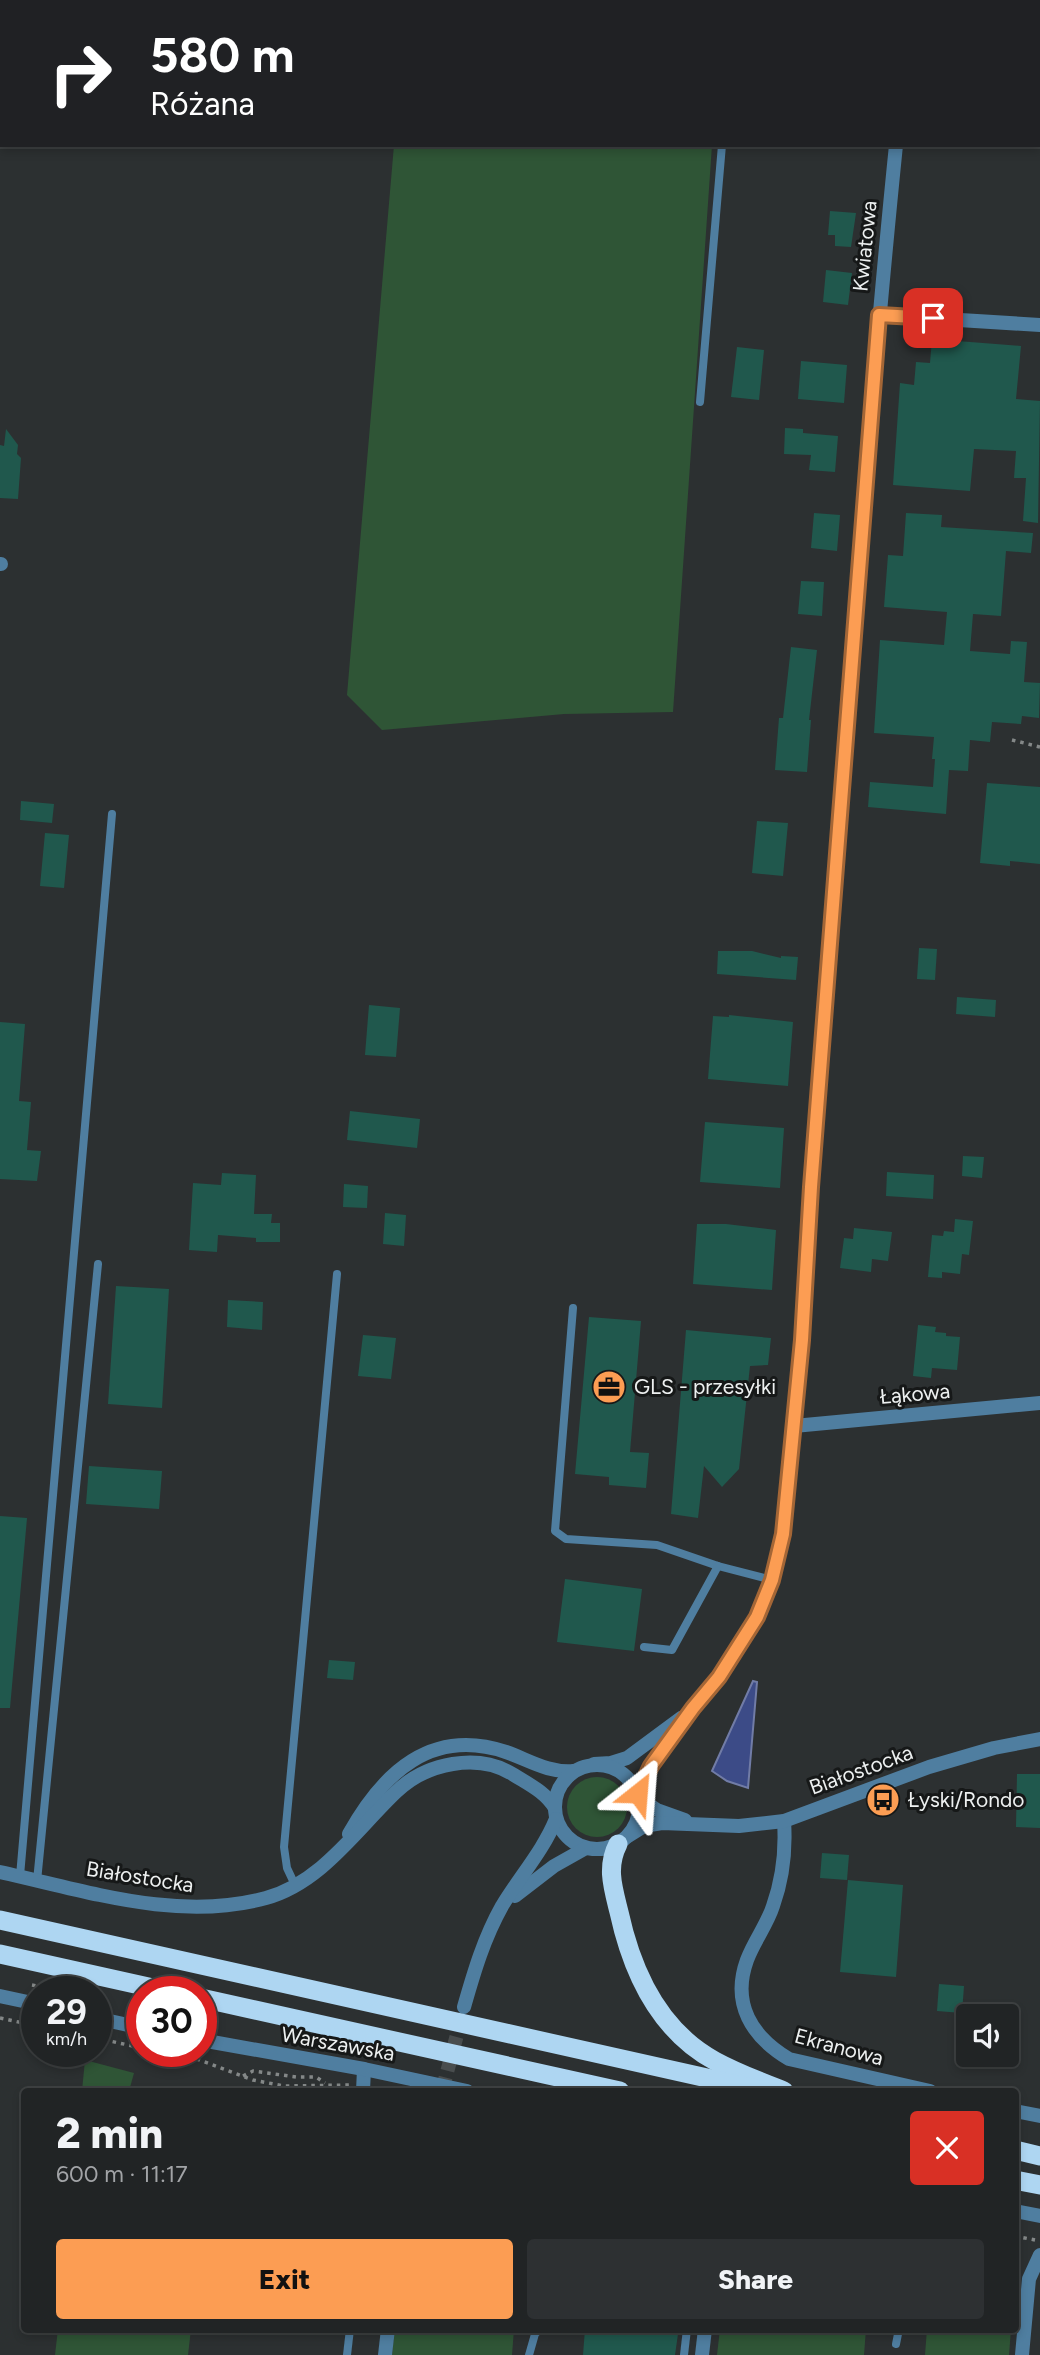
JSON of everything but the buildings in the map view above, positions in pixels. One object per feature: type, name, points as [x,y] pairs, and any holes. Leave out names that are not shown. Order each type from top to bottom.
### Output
[{"type":"highway","points":[[623,1840],[612,1855],[611,1876],[625,1939],[647,1995],[684,2040],[713,2061],[777,2088]]},
{"type":"highway","points":[[0,1920],[752,2088]]},
{"type":"highway","points":[[0,1954],[126,1982]]},
{"type":"highway","points":[[217,2002],[606,2088]]},
{"type":"highway","points":[[1019,2151],[1040,2156]]},
{"type":"highway","points":[[1019,2180],[1040,2185]]},
{"type":"street","name":"Kwiatowa","points":[[639,1796],[651,1766],[719,1677],[757,1617],[772,1580],[783,1534],[794,1426],[879,315],[896,147]]},
{"type":"street","points":[[879,315],[1040,325]]},
{"type":"street","name":"Łąkowa","points":[[794,1426],[1040,1403]]},
{"type":"street","name":"Kwiatowa","points":[[594,1764],[627,1758],[693,1708]]},
{"type":"street","name":"Białostocka","points":[[623,1840],[644,1826],[739,1825],[784,1821],[929,1767],[994,1748],[1040,1740]]},
{"type":"street","name":"Białostocka","points":[[342,1847],[365,1806],[390,1776],[411,1759],[435,1749],[459,1745],[481,1746],[506,1752],[553,1770],[573,1772]]},
{"type":"street","name":"Białostocka","points":[[0,1872],[167,1907],[202,1908],[242,1904],[270,1897],[295,1885],[326,1863],[397,1791],[415,1777],[452,1764],[492,1765],[507,1770],[543,1792],[556,1813]]},
{"type":"street","points":[[464,2007],[477,1960],[503,1905],[541,1850],[556,1813],[559,1787],[573,1772],[594,1764],[605,1765],[625,1774],[639,1796],[638,1819],[623,1840],[605,1848],[586,1848],[554,1866],[503,1905]]},
{"type":"street","name":"Białostocka","points":[[639,1796],[657,1810],[696,1824]]},
{"type":"street","points":[[556,1813],[567,1837],[586,1848]]},
{"type":"street","name":"Ekranowa","points":[[784,1821],[786,1844],[782,1878],[772,1908],[747,1960],[742,1983],[744,2007],[753,2029],[769,2047],[789,2059],[917,2088]]},
{"type":"street","points":[[0,1996],[21,2001]]},
{"type":"street","name":"Warszawska","points":[[217,2043],[453,2088]]},
{"type":"street","points":[[362,2088],[364,2069]]},
{"type":"street","points":[[1019,2112],[1040,2116]]},
{"type":"street","points":[[1019,2212],[1040,2216]]},
{"type":"street","points":[[1022,2355],[1029,2279],[1040,2255]]},
{"type":"street","points":[[385,2355],[388,2333]]},
{"type":"street","points":[[702,2355],[705,2333]]},
{"type":"lane","points":[[700,402],[722,147]]},
{"type":"lane","points":[[20,1876],[112,814]]},
{"type":"lane","points":[[37,1881],[98,1264]]},
{"type":"lane","points":[[295,1885],[287,1868],[284,1847],[337,1274]]},
{"type":"lane","points":[[573,1308],[555,1531],[566,1539],[657,1545],[718,1566],[772,1580]]},
{"type":"lane","points":[[644,1647],[672,1650],[718,1566]]},
{"type":"lane","points":[[347,2355],[350,2333]]},
{"type":"lane","points":[[528,2355],[536,2333]]},
{"type":"lane","points":[[684,2355],[687,2333]]},
{"type":"lane","points":[[896,2344],[898,2333]]},
{"type":"path","points":[[1012,740],[1040,747]]},
{"type":"path","points":[[0,2018],[21,2022]]},
{"type":"path","points":[[217,2066],[284,2086],[327,2085],[362,2088]]},
{"type":"path","points":[[243,2076],[253,2071],[316,2077],[327,2085]]},
{"type":"path","points":[[1019,2237],[1040,2242]]},
{"type":"green space","points":[[394,147],[712,147],[673,712],[564,714],[382,730],[347,695]]},
{"type":"green space","points":[[591,1777],[603,1777],[619,1785],[625,1795],[625,1819],[619,1829],[603,1837],[591,1837],[575,1829],[567,1813],[567,1801],[575,1785]]},
{"type":"green space","points":[[84,2067],[111,2067],[134,2073],[130,2088],[82,2088]]},
{"type":"green space","points":[[58,2333],[191,2333],[188,2355],[55,2355]]},
{"type":"green space","points":[[395,2333],[514,2333],[512,2355],[392,2355]]},
{"type":"green space","points":[[720,2333],[866,2333],[864,2355],[717,2355]]},
{"type":"green space","points":[[927,2333],[1011,2333],[1009,2355],[925,2355]]},
{"type":"water","points":[[753,1681],[757,1682],[748,1788],[727,1781],[712,1771]]},
{"type":"tunnel","points":[[443,2088],[462,2016]]},
{"type":"place","name":"GLS - przesyłki","points":[[609,1387]]},
{"type":"place","name":"Łyski/Rondo","points":[[883,1800]]},
{"type":"route","points":[[638,1793],[640,1783],[651,1766],[719,1677],[757,1617],[772,1580],[783,1534],[802,1340],[811,1187],[879,315],[933,318]]}]
